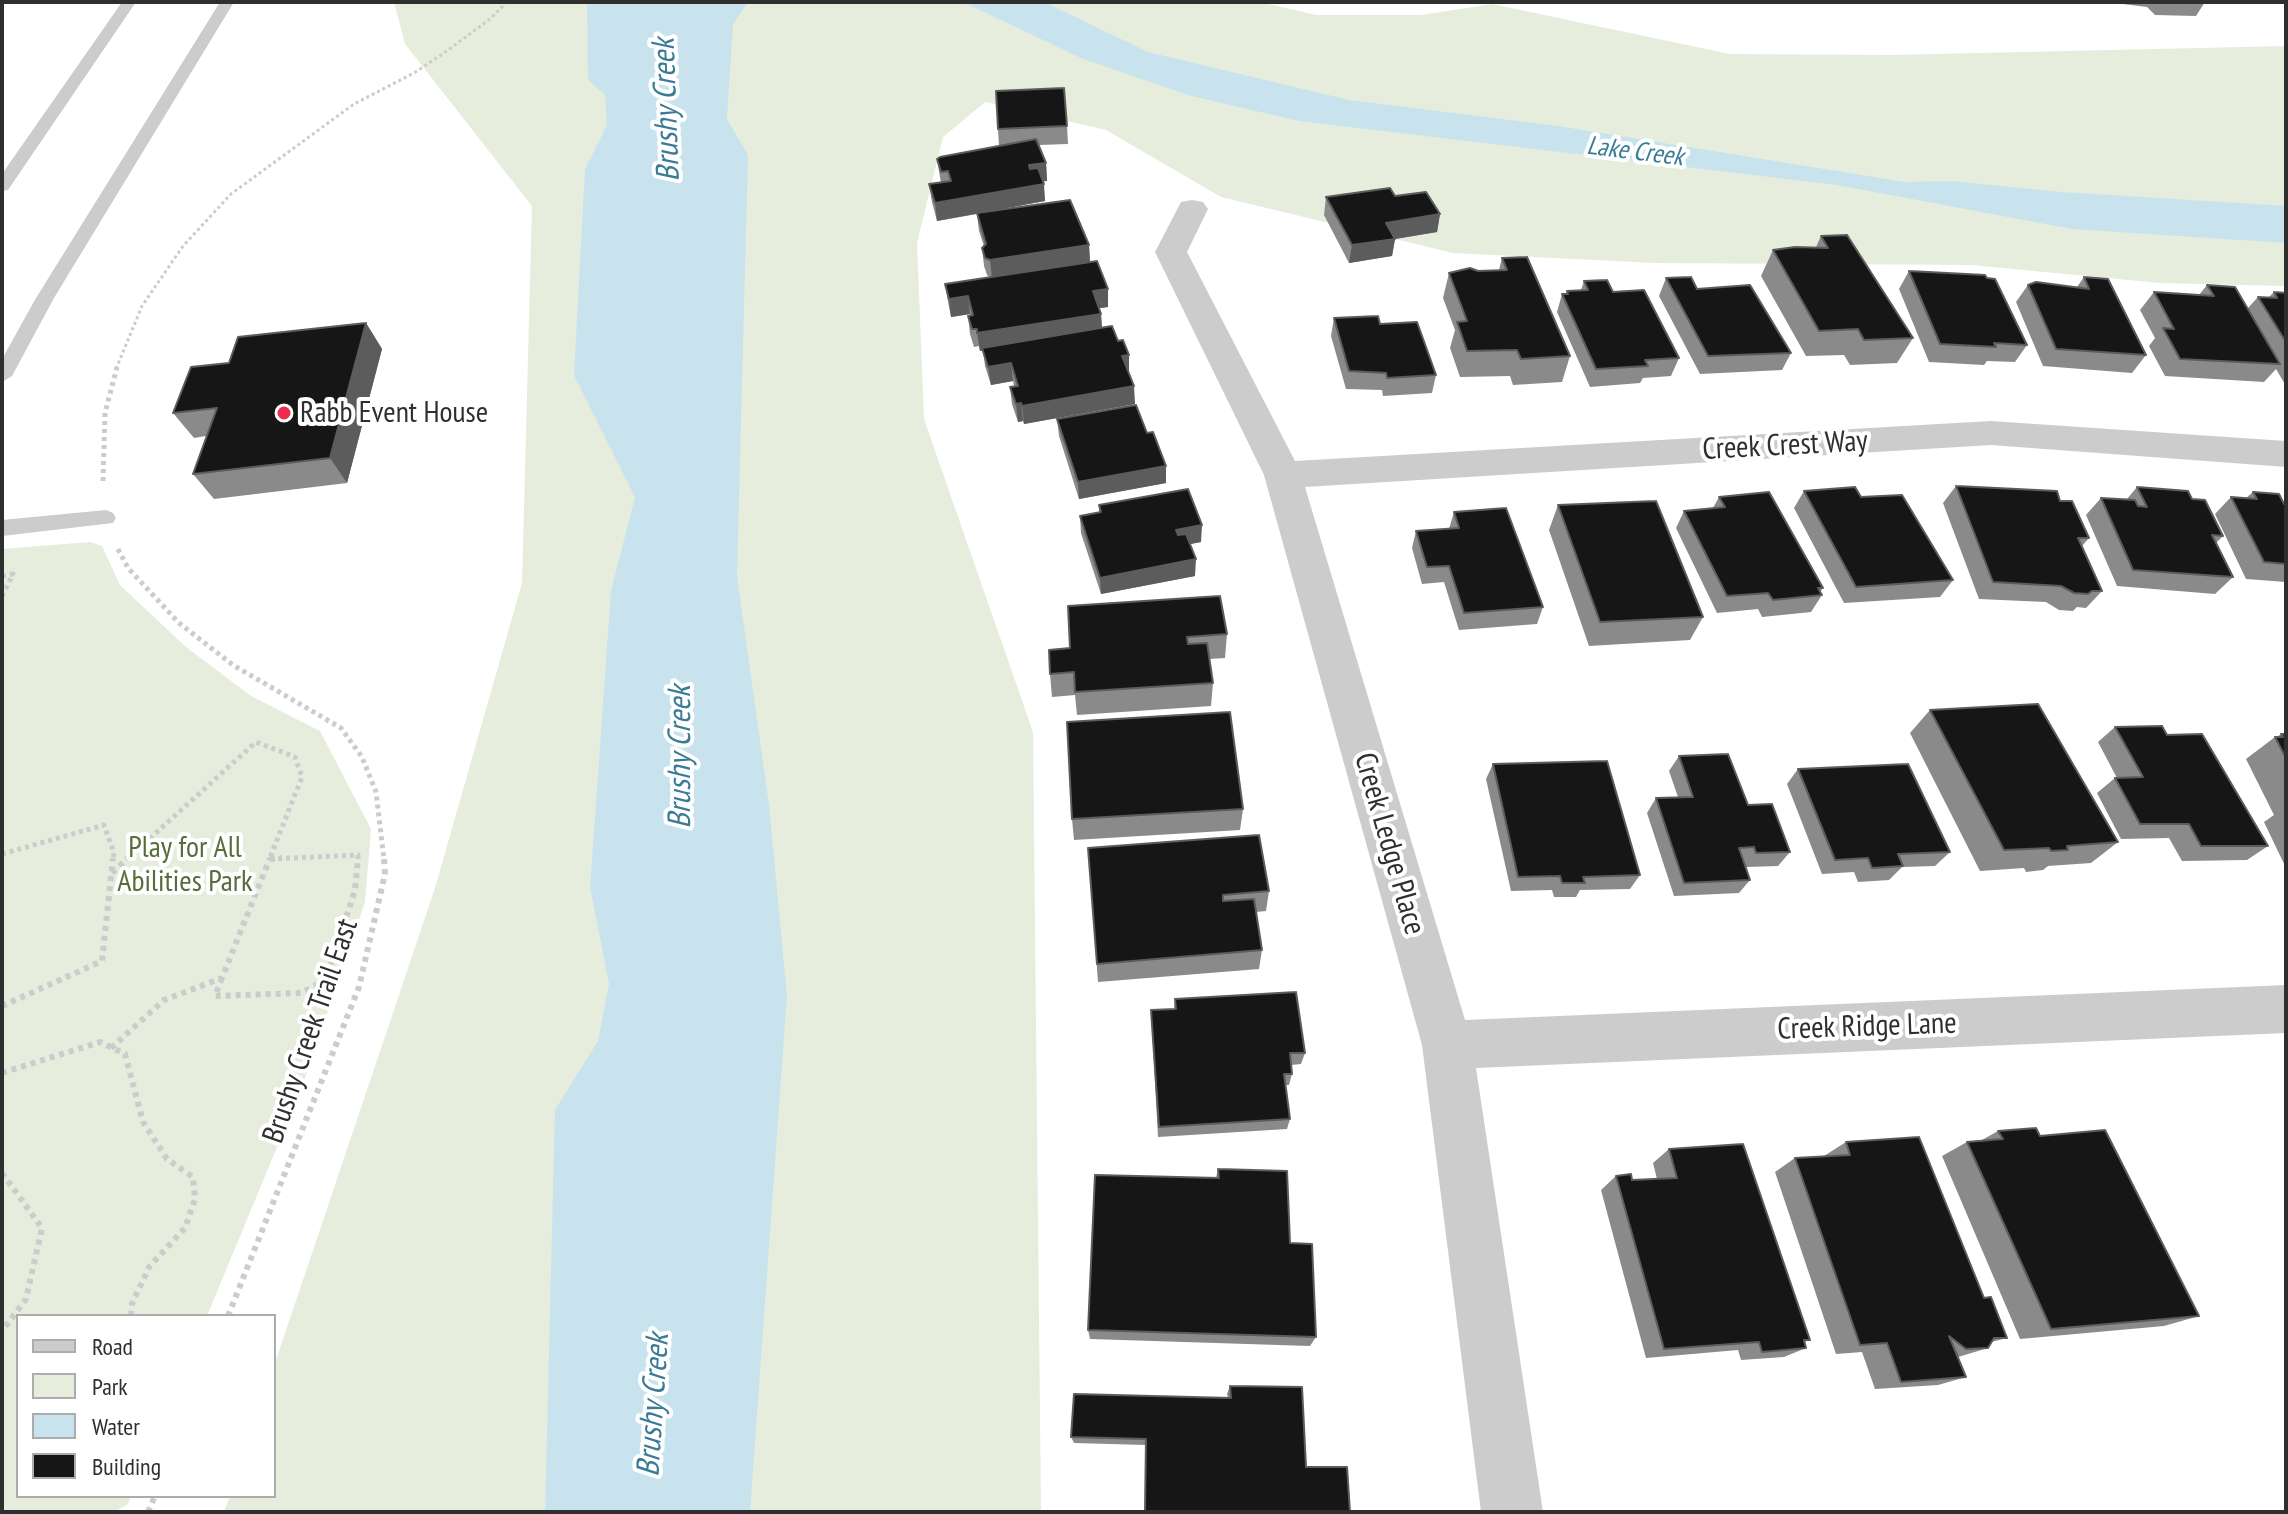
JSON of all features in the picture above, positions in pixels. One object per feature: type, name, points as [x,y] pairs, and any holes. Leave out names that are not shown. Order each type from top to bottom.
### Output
[{"type":"street","name":"Creek Ledge Place","points":[[1192,209],[1171,252],[1283,475],[1447,1045],[1512,1512]]},
{"type":"street","name":"Creek Crest Way","points":[[1283,475],[1991,433],[2286,454]]},
{"type":"street","name":"Creek Ridge Lane","points":[[1447,1045],[2286,1009]]},
{"type":"lane","points":[[2,186],[129,2]]},
{"type":"lane","points":[[2,376],[45,298],[227,2]]},
{"type":"lane","points":[[2,528],[106,518]]},
{"type":"path","name":"Brushy Creek Trail East","points":[[229,1314],[359,987],[385,874],[383,834],[372,780],[362,757],[341,728],[233,665],[179,623],[128,568],[106,518],[102,442],[105,413],[119,358],[142,306],[183,246],[231,194],[354,104],[414,73],[457,45],[507,2]]},
{"type":"path","points":[[2,576],[13,574],[2,596]]},
{"type":"path","points":[[112,873],[256,742],[295,757],[302,777],[215,996],[301,993],[326,980],[355,890],[358,855],[270,859]]},
{"type":"path","points":[[2,854],[104,825],[114,853],[102,961],[2,1006]]},
{"type":"path","points":[[111,1048],[164,1000],[222,978]]},
{"type":"path","points":[[2,1073],[100,1042],[125,1054],[143,1122],[167,1159],[193,1177],[195,1199],[185,1228],[149,1267],[132,1304],[131,1314]]},
{"type":"path","points":[[2,1173],[42,1228],[26,1299],[2,1331]]},
{"type":"green space","points":[[394,2],[1260,2],[1316,15],[1421,15],[1492,4],[1730,54],[1891,55],[2286,46],[2286,286],[2160,283],[1971,265],[1655,263],[1453,253],[1221,197],[1106,130],[985,102],[943,137],[917,243],[924,419],[1033,732],[1041,1512],[224,1512],[229,1498],[276,1498],[276,1360],[435,888],[522,583],[532,206],[405,44]]},
{"type":"green space","name":"Play for All Abilities Park","points":[[90,542],[102,546],[120,585],[186,647],[251,696],[320,731],[371,829],[365,902],[302,1087],[208,1314],[16,1314],[16,1498],[130,1498],[128,1504],[114,1512],[2,1512],[2,549]]},
{"type":"water","name":"Brushy Creek","points":[[587,2],[748,2],[733,24],[727,119],[748,155],[737,576],[769,805],[787,996],[750,1512],[545,1512],[555,1110],[598,1041],[609,984],[590,887],[611,591],[635,497],[574,375],[585,169],[607,125],[605,95],[588,80]]},
{"type":"water","name":"Lake Creek","points":[[963,2],[1044,2],[1148,52],[1349,100],[1558,126],[1905,182],[1952,181],[2062,192],[2286,206],[2286,243],[2072,229],[1837,185],[1299,121],[1191,96],[1083,59]]},
{"type":"building","points":[[1064,88],[1067,126],[998,129],[996,91]]},
{"type":"building","points":[[1036,139],[1046,163],[1029,165],[1030,169],[1038,168],[1044,184],[935,203],[929,184],[951,181],[948,171],[941,172],[937,159],[940,157]]},
{"type":"building","points":[[1390,188],[1395,196],[1426,192],[1440,214],[1386,223],[1395,239],[1352,245],[1326,197]]},
{"type":"building","points":[[1070,200],[1089,245],[990,260],[985,258],[982,248],[986,244],[977,213]]},
{"type":"building","points":[[1847,235],[1913,338],[1864,340],[1858,329],[1819,331],[1773,250],[1828,248],[1821,236]]},
{"type":"building","points":[[1527,257],[1570,356],[1521,359],[1517,350],[1467,351],[1457,322],[1467,321],[1449,273],[1470,268],[1478,271],[1507,270],[1502,258]]},
{"type":"building","points":[[1097,261],[1108,289],[1093,291],[1101,314],[977,333],[977,329],[972,329],[968,316],[973,315],[968,296],[949,299],[945,284]]},
{"type":"building","points":[[1909,271],[1985,275],[1995,279],[2027,345],[1940,344]]},
{"type":"building","points":[[1691,277],[1697,289],[1750,285],[1791,353],[1708,356],[1666,278]]},
{"type":"building","points":[[2084,277],[2108,279],[2146,355],[2056,349],[2028,285],[2036,282],[2089,289]]},
{"type":"building","points":[[1607,280],[1613,292],[1644,290],[1679,358],[1645,360],[1648,366],[1596,369],[1562,294],[1588,290],[1584,281]]},
{"type":"building","points":[[2207,285],[2235,287],[2280,364],[2180,359],[2163,328],[2174,329],[2154,292],[2214,296]]},
{"type":"building","points":[[2274,292],[2286,293],[2286,342],[2258,297],[2277,298]]},
{"type":"building","points":[[1378,316],[1380,324],[1417,322],[1436,375],[1387,378],[1386,373],[1349,371],[1334,318]]},
{"type":"building","name":"Rabb Event House","points":[[366,323],[330,458],[193,474],[217,408],[173,413],[191,367],[229,363],[238,337]]},
{"type":"building","points":[[1112,326],[1118,341],[1123,340],[1129,355],[1122,356],[1134,386],[1022,406],[1021,403],[1016,404],[1010,387],[1018,386],[1011,363],[988,367],[982,348]]},
{"type":"building","points":[[1136,405],[1147,433],[1153,432],[1166,466],[1078,482],[1057,419]]},
{"type":"building","points":[[1956,486],[2057,491],[2060,501],[2072,501],[2089,538],[2078,538],[2102,591],[2074,593],[2061,586],[1993,582]]},
{"type":"building","points":[[1855,487],[1861,497],[1902,495],[1953,580],[1856,587],[1804,491]]},
{"type":"building","points":[[2137,487],[2188,491],[2192,499],[2205,500],[2223,536],[2212,535],[2233,577],[2133,570],[2101,498],[2135,500],[2138,506],[2147,507]]},
{"type":"building","points":[[1188,489],[1202,525],[1176,530],[1178,535],[1186,534],[1196,559],[1100,578],[1080,516],[1101,512],[1099,505]]},
{"type":"building","points":[[1769,492],[1823,588],[1818,588],[1822,595],[1773,600],[1768,593],[1727,596],[1684,511],[1725,507],[1719,497]]},
{"type":"building","points":[[2253,492],[2279,494],[2286,504],[2286,564],[2264,562],[2231,497],[2257,499]]},
{"type":"building","points":[[1656,501],[1703,617],[1600,622],[1558,505]]},
{"type":"building","points":[[1506,508],[1543,607],[1464,613],[1449,566],[1427,567],[1416,531],[1459,528],[1454,512]]},
{"type":"building","points":[[1220,596],[1227,634],[1187,637],[1188,644],[1207,643],[1213,683],[1075,692],[1074,672],[1050,674],[1049,650],[1070,648],[1068,606]]},
{"type":"building","points":[[2038,704],[2118,842],[2067,846],[2068,850],[2004,850],[1930,710]]},
{"type":"building","points":[[1230,712],[1243,809],[1072,819],[1067,722]]},
{"type":"building","points":[[2162,726],[2167,735],[2202,734],[2268,846],[2201,846],[2189,824],[2140,824],[2115,778],[2143,777],[2115,727]]},
{"type":"building","points":[[2281,734],[2286,734],[2286,758],[2275,737],[2283,737]]},
{"type":"building","points":[[1728,754],[1748,805],[1772,804],[1790,852],[1756,853],[1754,847],[1739,848],[1750,880],[1684,883],[1656,798],[1693,797],[1679,756]]},
{"type":"building","points":[[1607,761],[1640,875],[1583,877],[1585,883],[1562,883],[1560,876],[1518,877],[1493,764]]},
{"type":"building","points":[[1908,764],[1950,852],[1898,854],[1903,866],[1872,868],[1868,858],[1835,860],[1798,769]]},
{"type":"building","points":[[1259,835],[1269,891],[1223,895],[1223,901],[1254,899],[1262,950],[1097,964],[1088,848]]},
{"type":"building","points":[[1296,992],[1305,1053],[1290,1053],[1292,1074],[1284,1074],[1290,1119],[1159,1127],[1151,1010],[1176,1009],[1175,999]]},
{"type":"building","points":[[2036,1128],[2040,1136],[2105,1130],[2199,1316],[2051,1329],[1967,1142],[2003,1139],[1998,1131]]},
{"type":"building","points":[[1919,1137],[1984,1298],[1991,1297],[2007,1338],[1994,1338],[1988,1348],[1966,1349],[1949,1336],[1966,1377],[1901,1382],[1887,1343],[1860,1345],[1795,1158],[1850,1155],[1846,1142]]},
{"type":"building","points":[[1743,1144],[1810,1340],[1804,1340],[1806,1348],[1762,1352],[1759,1342],[1664,1349],[1616,1176],[1631,1174],[1632,1180],[1677,1178],[1669,1149]]},
{"type":"building","points":[[1218,1169],[1287,1171],[1290,1243],[1312,1244],[1316,1337],[1088,1330],[1095,1175],[1219,1178]]},
{"type":"building","points":[[1230,1386],[1302,1387],[1306,1467],[1347,1467],[1350,1512],[1145,1512],[1146,1439],[1071,1437],[1074,1394],[1231,1398]]},
{"type":"place","name":"Rabb Event House","points":[[284,413]]}]
